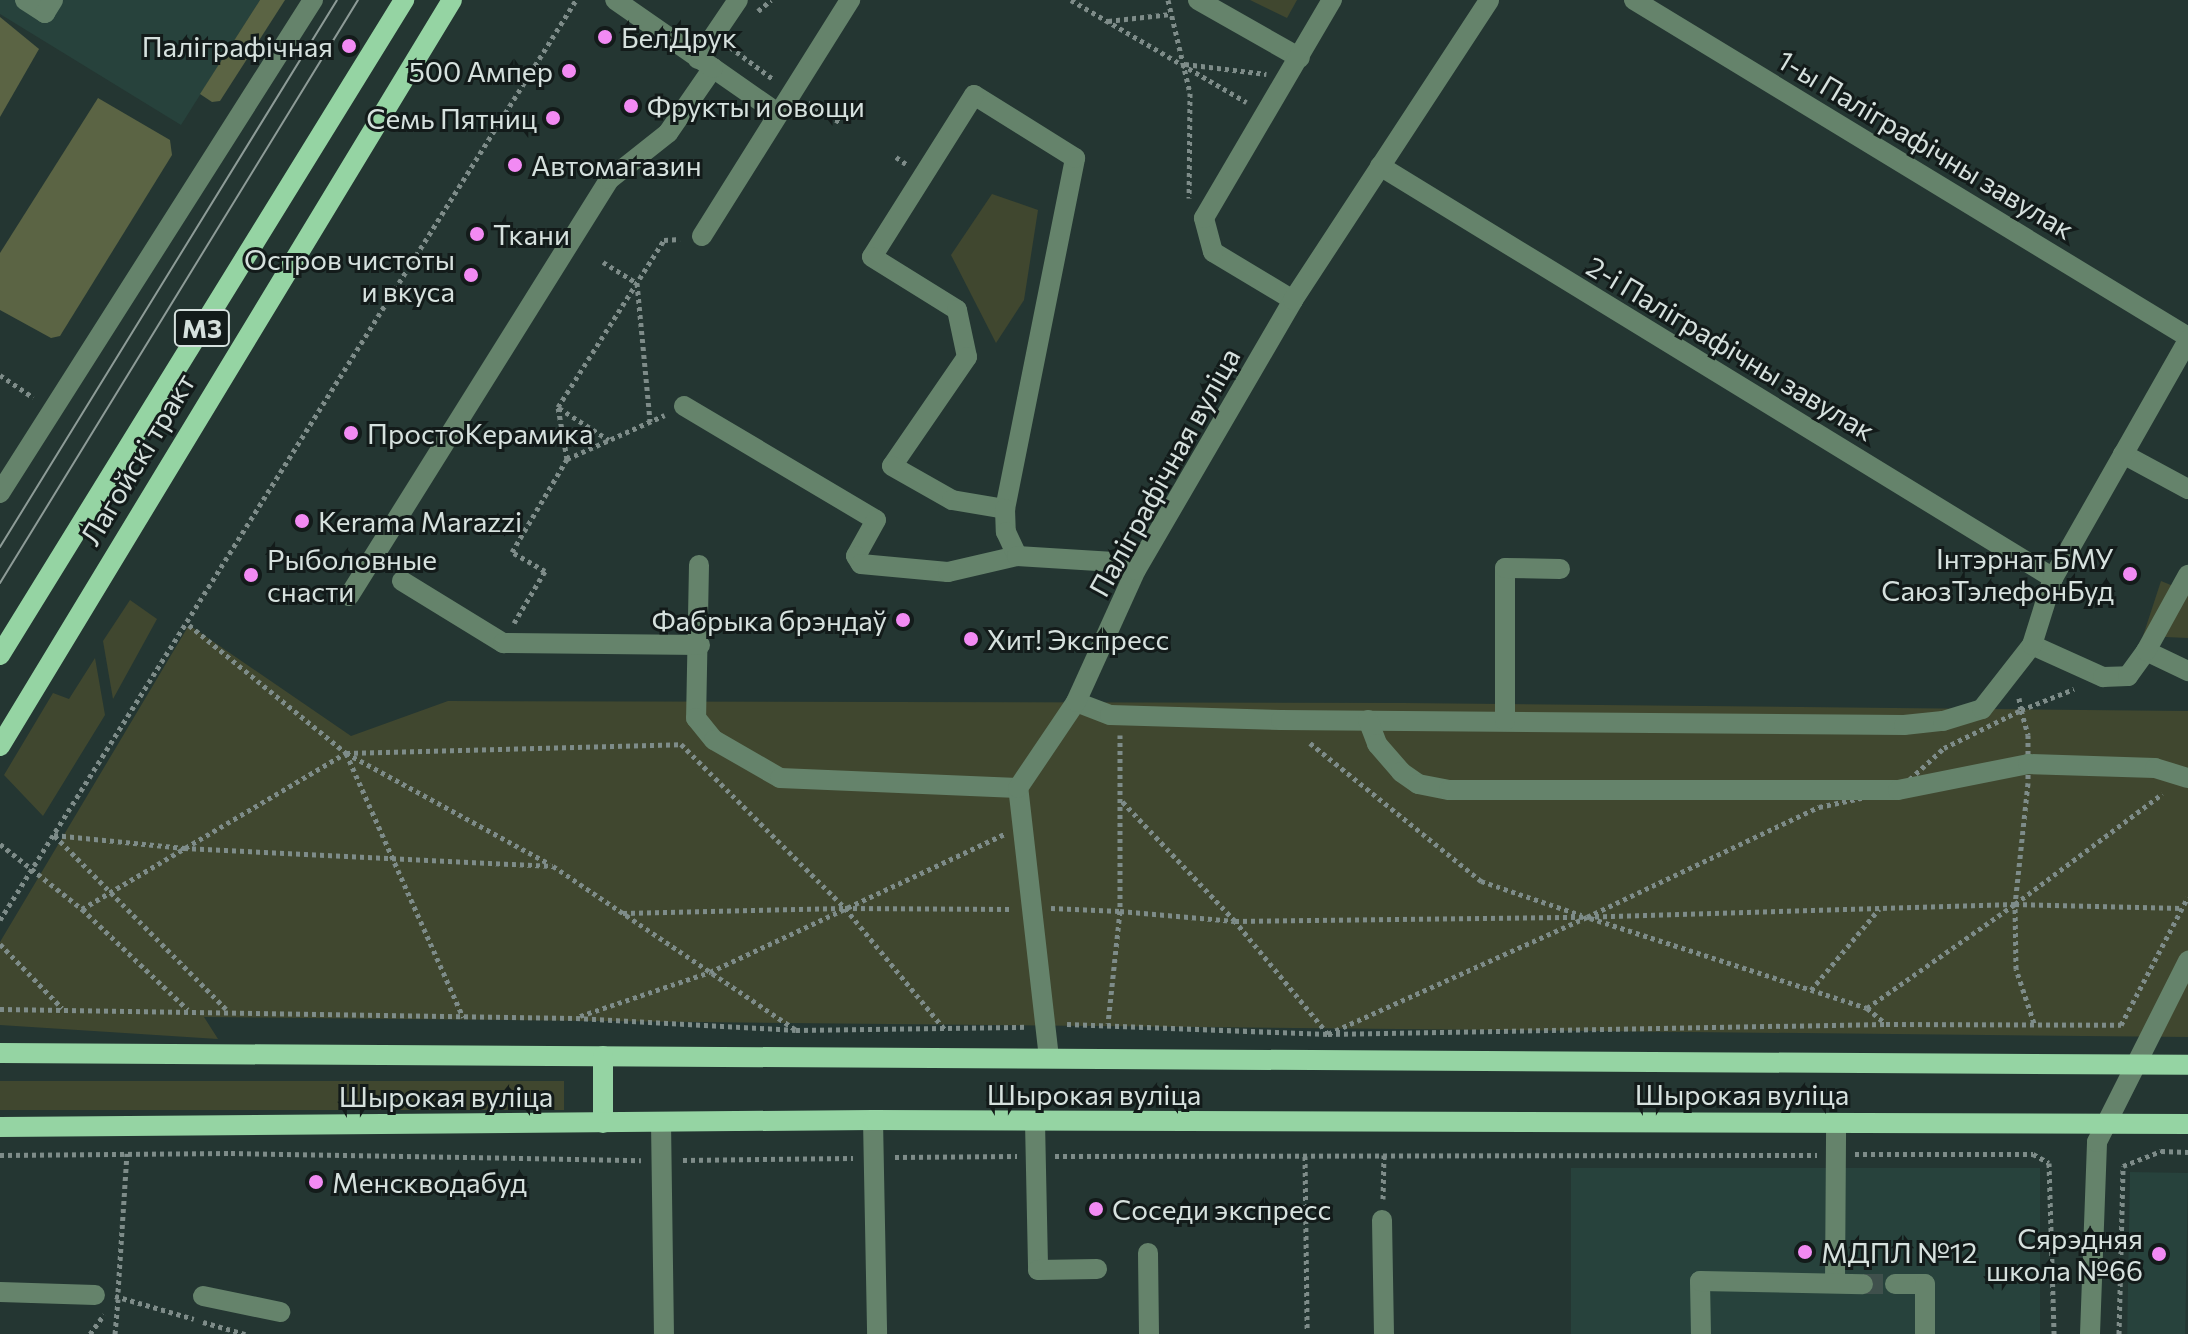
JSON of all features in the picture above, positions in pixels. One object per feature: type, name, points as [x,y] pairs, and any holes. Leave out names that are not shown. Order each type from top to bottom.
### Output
[{"type":"main road","name":"Лагойскі тракт","points":[[0,655],[404,0]]},
{"type":"main road","name":"Лагойскі тракт","points":[[0,746],[92,587],[452,0]]},
{"type":"main road","name":"Шырокая вуліца","points":[[0,1053],[2188,1065]]},
{"type":"main road","points":[[603,1056],[603,1123]]},
{"type":"main road","name":"Шырокая вуліца","points":[[0,1127],[873,1120],[2188,1124]]},
{"type":"street","points":[[25,0],[45,13],[53,0]]},
{"type":"street","points":[[0,493],[313,0]]},
{"type":"street","points":[[615,0],[779,114]]},
{"type":"street","points":[[349,596],[603,190],[668,133],[738,0]]},
{"type":"street","points":[[702,236],[850,0]]},
{"type":"street","points":[[1198,0],[1295,68]]},
{"type":"street","points":[[1293,300],[1213,252],[1204,218],[1295,68],[1332,0]]},
{"type":"street","name":"Паліграфічная вуліца","points":[[1018,788],[1076,702],[1136,570],[1293,300],[1489,0]]},
{"type":"street","name":"1-ы Паліграфічны завулак","points":[[1634,0],[2188,339]]},
{"type":"street","points":[[1005,509],[952,500],[892,466],[967,357],[957,310],[872,257],[974,95],[1075,158],[1005,509],[1006,532],[1017,556]]},
{"type":"street","name":"2-і Паліграфічны завулак","points":[[1380,166],[2053,578]]},
{"type":"street","points":[[1076,702],[1110,715],[1281,720],[1904,725],[1943,721],[1982,709],[2032,645],[2053,578],[2188,339]]},
{"type":"street","points":[[684,406],[876,520],[856,556],[861,564],[948,572],[1017,556],[1114,562],[1136,570]]},
{"type":"street","points":[[2123,454],[2188,489]]},
{"type":"street","points":[[699,565],[700,645],[696,718],[714,740],[780,778],[1018,788],[1021,826],[1046,908],[1049,1058]]},
{"type":"street","points":[[1505,721],[1505,568],[1560,569]]},
{"type":"street","points":[[2032,645],[2103,677],[2128,676],[2146,651],[2188,575]]},
{"type":"street","points":[[402,581],[503,643],[700,645]]},
{"type":"street","points":[[2146,651],[2188,671]]},
{"type":"street","points":[[1368,720],[1377,744],[1401,772],[1437,789],[1898,790],[2028,764],[2155,768],[2186,777]]},
{"type":"street","points":[[2090,1334],[2093,1164],[2103,1124],[2188,961]]},
{"type":"street","points":[[873,1120],[877,1334]]},
{"type":"street","points":[[661,1122],[664,1334]]},
{"type":"street","points":[[1035,1122],[1038,1270],[1097,1269]]},
{"type":"street","points":[[1835,1283],[1836,1123]]},
{"type":"street","points":[[1382,1220],[1384,1334]]},
{"type":"street","points":[[1148,1253],[1149,1334]]},
{"type":"street","points":[[1701,1334],[1700,1281],[1863,1284]]},
{"type":"street","points":[[1895,1284],[1925,1284],[1925,1334]]},
{"type":"street","points":[[0,1292],[95,1295]]},
{"type":"street","points":[[203,1296],[280,1312]]},
{"type":"path","points":[[0,920],[189,625],[576,0]]},
{"type":"path","points":[[1071,0],[1267,115]]},
{"type":"path","points":[[1168,0],[1180,63],[1190,93],[1189,208],[1204,218]]},
{"type":"path","points":[[1107,21],[1171,14]]},
{"type":"path","points":[[1180,63],[1295,68]]},
{"type":"path","points":[[567,459],[558,407],[664,240],[702,236]]},
{"type":"path","points":[[603,262],[637,283]]},
{"type":"path","points":[[637,283],[650,421]]},
{"type":"path","points":[[0,375],[33,397]]},
{"type":"path","points":[[503,643],[545,571],[512,552],[567,459],[684,406]]},
{"type":"path","points":[[558,407],[609,440]]},
{"type":"path","points":[[189,625],[346,753],[553,866],[796,1030]]},
{"type":"path","points":[[2014,669],[2028,764],[2015,904],[2016,969],[2034,1023]]},
{"type":"path","points":[[1122,801],[1235,921],[1328,1034],[1587,917],[1819,807],[1898,790],[1944,748],[2021,710],[2103,677]]},
{"type":"path","points":[[1108,1023],[1120,911],[1122,801],[1121,737],[1110,715]]},
{"type":"path","points":[[1281,720],[1481,881],[1867,1008],[1886,1024]]},
{"type":"path","points":[[82,909],[346,753],[681,744],[845,908],[946,1031]]},
{"type":"path","points":[[346,753],[463,1017]]},
{"type":"path","points":[[1867,1008],[2015,904],[2186,777]]},
{"type":"path","points":[[576,1018],[710,972],[1021,826]]},
{"type":"path","points":[[54,835],[184,848],[553,866]]},
{"type":"path","points":[[54,835],[227,1010]]},
{"type":"path","points":[[0,844],[34,867],[82,909],[189,1010]]},
{"type":"path","points":[[2121,1025],[2188,897]]},
{"type":"path","points":[[622,913],[1046,908],[1235,921],[1587,917],[2015,904],[2182,908]]},
{"type":"path","points":[[1811,990],[1879,908]]},
{"type":"path","points":[[0,944],[62,1008]]},
{"type":"path","points":[[1061,1009],[1063,1024]]},
{"type":"path","points":[[2119,1334],[2123,1166],[2161,1151],[2188,1152]]},
{"type":"path","points":[[115,1334],[127,1153]]},
{"type":"path","points":[[1382,1220],[1384,1155]]},
{"type":"path","points":[[1305,1156],[1307,1331]]},
{"type":"path","points":[[2049,1163],[2054,1334]]},
{"type":"path","points":[[95,1295],[118,1297],[245,1334]]},
{"type":"path","points":[[90,1334],[118,1297]]},
{"type":"shaded area","points":[[0,0],[260,0],[181,125],[0,14]]},
{"type":"shaded area","points":[[260,0],[285,0],[220,101],[212,102],[200,94]]},
{"type":"shaded area","points":[[1250,0],[1297,0],[1287,18]]},
{"type":"shaded area","points":[[0,17],[39,49],[0,117]]},
{"type":"shaded area","points":[[98,98],[170,140],[172,155],[60,336],[51,338],[0,310],[0,253]]},
{"type":"shaded area","points":[[992,194],[1038,210],[1024,300],[996,343],[951,255]]},
{"type":"shaded area","points":[[2161,581],[2188,592],[2188,638],[2143,636]]},
{"type":"shaded area","points":[[130,600],[157,619],[113,699],[103,641]]},
{"type":"shaded area","points":[[189,625],[351,736],[448,701],[1403,703],[2188,711],[2188,1037],[204,1017],[218,1039],[0,1025],[0,942]]},
{"type":"shaded area","points":[[95,658],[105,715],[43,816],[4,775],[53,693],[69,699]]},
{"type":"shaded area","points":[[0,1081],[564,1081],[564,1110],[0,1110]]},
{"type":"shaded area","name":"МДПЛ №12","points":[[1571,1168],[2040,1168],[2040,1334],[1571,1334]]},
{"type":"shaded area","name":"Сярэдняя школа №66","points":[[2130,1172],[2188,1173],[2185,1334],[2127,1334]]},
{"type":"tunnel","points":[[1863,1284],[1895,1284]]},
{"type":"tram line","points":[[0,547],[337,0]]},
{"type":"tram line","points":[[0,583],[358,0]]},
{"type":"place","name":"БелДрук","points":[[605,37]]},
{"type":"place","name":"Паліграфічная","points":[[349,46]]},
{"type":"place","name":"500 Ампер","points":[[569,71]]},
{"type":"place","name":"Фрукты и овощи","points":[[631,106]]},
{"type":"place","name":"Семь Пятниц","points":[[553,118]]},
{"type":"place","name":"Автомагазин","points":[[515,165]]},
{"type":"place","name":"Ткани","points":[[477,234]]},
{"type":"place","name":"Остров чистоты и вкуса","points":[[471,275]]},
{"type":"place","name":"ПростоКерамика","points":[[351,433]]},
{"type":"place","name":"Kerama Marazzi","points":[[302,521]]},
{"type":"place","name":"Інтэрнат БМУ СаюзТэлефонБуд","points":[[2130,574]]},
{"type":"place","name":"Рыболовные снасти","points":[[251,575]]},
{"type":"place","name":"Фабрыка брэндаў","points":[[903,620]]},
{"type":"place","name":"Хит! Экспресс","points":[[971,639]]},
{"type":"place","name":"Менскводабуд","points":[[316,1182]]},
{"type":"place","name":"Соседи экспресс","points":[[1096,1209]]},
{"type":"place","name":"МДПЛ №12","points":[[1805,1252]]},
{"type":"place","name":"Сярэдняя школа №66","points":[[2159,1254]]}]
